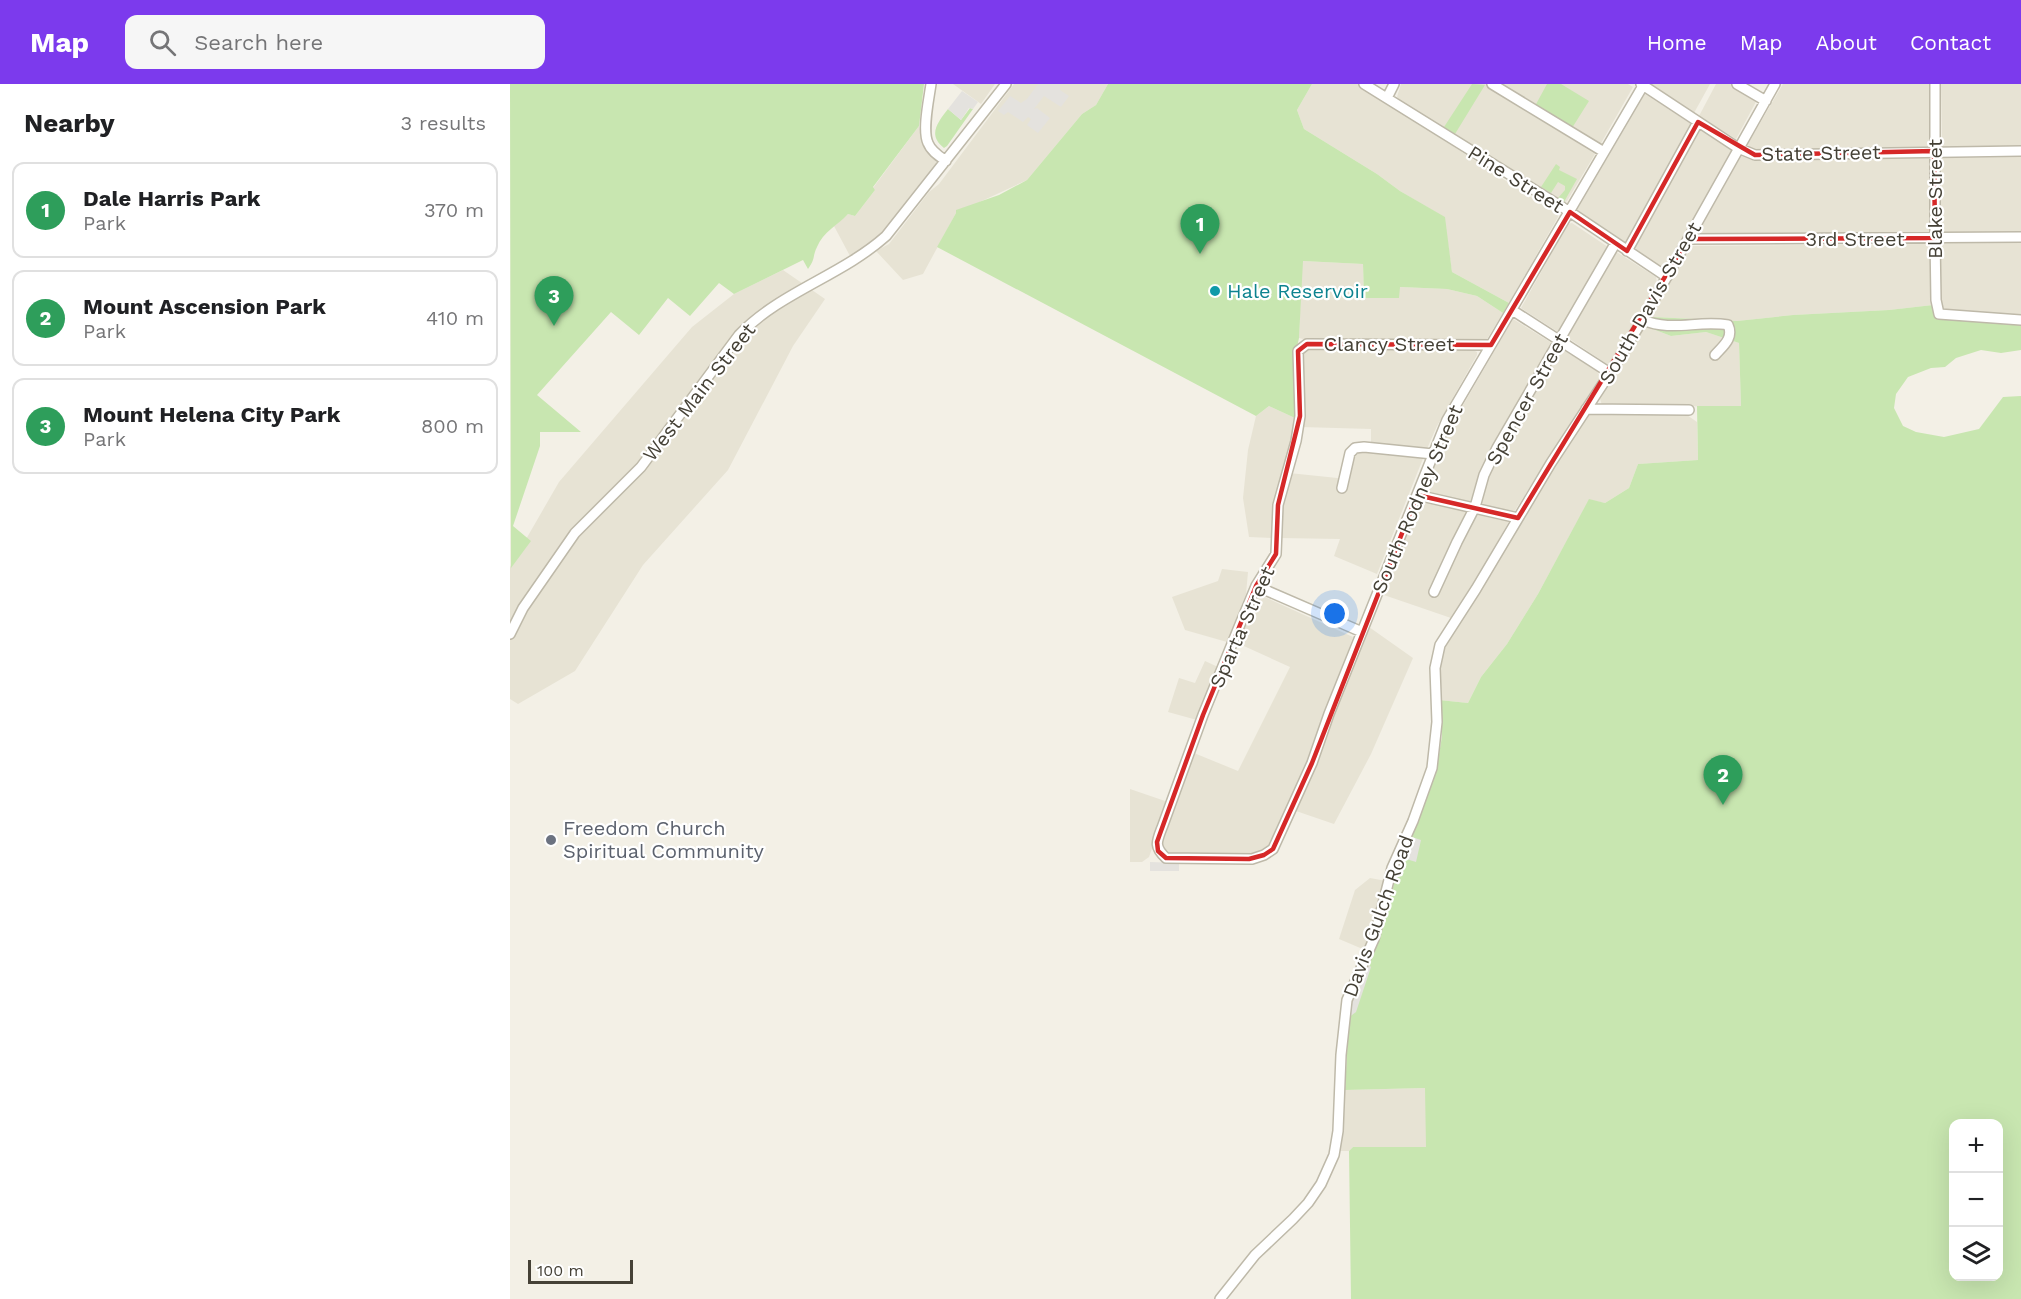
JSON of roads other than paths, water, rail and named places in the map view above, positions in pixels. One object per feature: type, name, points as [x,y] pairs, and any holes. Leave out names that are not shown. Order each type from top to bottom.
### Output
[{"type":"street","points":[[931,84],[927,142],[937,154],[946,160]]},
{"type":"street","name":"West Main Street","points":[[510,634],[523,608],[574,533],[640,467],[739,335],[773,306],[878,244],[894,229],[1006,84]]},
{"type":"street","name":"Pine Street","points":[[1364,84],[1570,212],[1667,277]]},
{"type":"street","points":[[1387,98],[1394,84]]},
{"type":"street","points":[[1492,84],[1604,152]]},
{"type":"street","name":"South Rodney Street","points":[[1252,859],[1273,849],[1293,809],[1447,420],[1643,84]]},
{"type":"street","name":"State Street","points":[[1643,84],[1738,148],[1755,155],[2021,151]]},
{"type":"street","points":[[1737,84],[1766,101]]},
{"type":"street","name":"South Davis Street","points":[[1518,518],[1643,320],[1775,84]]},
{"type":"street","name":"Blake Street","points":[[1935,84],[1935,238],[1938,314],[2021,320]]},
{"type":"street","points":[[1627,251],[1698,122]]},
{"type":"street","name":"3rd Street","points":[[1688,239],[2021,237]]},
{"type":"street","name":"Spencer Street","points":[[1434,592],[1475,507],[1484,475],[1497,448],[1615,244]]},
{"type":"street","points":[[1512,310],[1611,373]]},
{"type":"street","points":[[1643,320],[1656,326],[1713,323],[1728,325],[1730,335],[1727,342],[1715,355]]},
{"type":"street","name":"Clancy Street","points":[[1299,360],[1298,351],[1307,344],[1491,345]]},
{"type":"street","name":"Sparta Street","points":[[1252,859],[1166,858],[1158,851],[1157,842],[1203,715],[1257,586],[1276,554],[1278,505],[1296,441],[1300,416],[1299,360]]},
{"type":"street","points":[[1586,409],[1689,410]]},
{"type":"street","points":[[1342,488],[1350,453],[1355,448],[1433,454]]},
{"type":"street","points":[[1417,495],[1518,518]]},
{"type":"street","name":"Davis Gulch Road","points":[[1220,1299],[1255,1255],[1308,1203],[1329,1170],[1338,1131],[1341,1055],[1347,1000],[1374,939],[1392,868],[1413,821],[1432,768],[1436,741],[1434,676],[1438,652],[1443,638],[1472,596],[1518,518]]},
{"type":"street","points":[[1257,586],[1362,632]]},
{"type":"place","name":"Dale Harris Park","points":[[1200,254]]},
{"type":"place","name":"Hale Reservoir","points":[[1215,291]]},
{"type":"place","name":"Mount Helena City Park","points":[[554,326]]},
{"type":"place","name":"Mount Ascension Park","points":[[1723,805]]},
{"type":"place","name":"Freedom Church Spiritual Community","points":[[551,840]]}]
